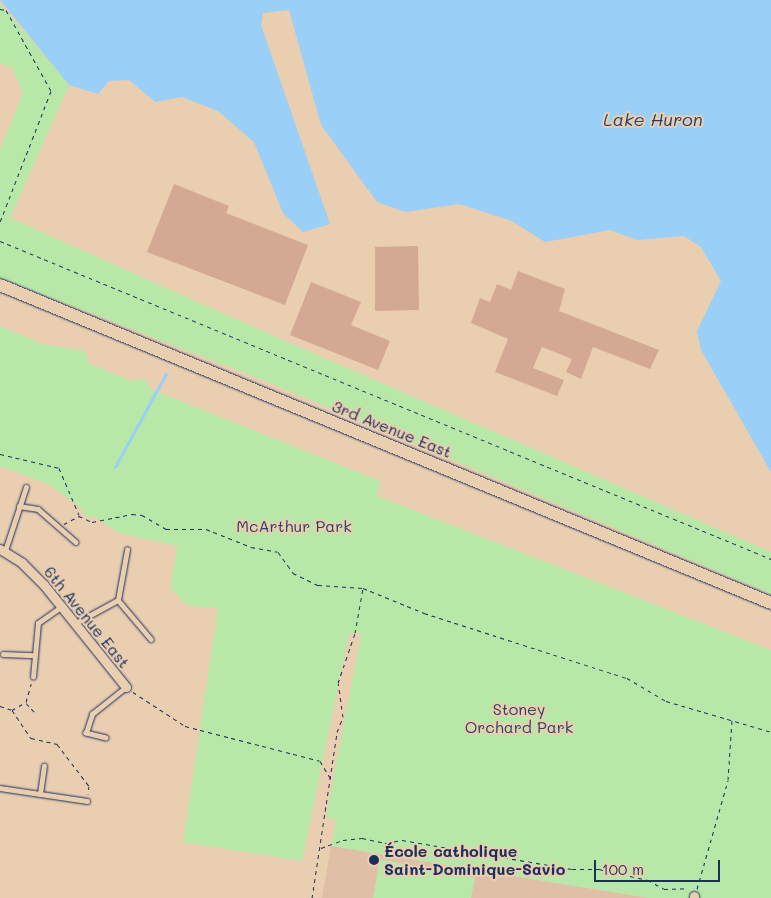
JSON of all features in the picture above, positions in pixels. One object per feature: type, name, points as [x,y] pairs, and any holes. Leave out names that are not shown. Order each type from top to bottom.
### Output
[{"type":"main road","name":"3rd Avenue East","points":[[0,285],[771,603]]},
{"type":"street","name":"6th Avenue East","points":[[2,550],[27,568],[126,687]]},
{"type":"lane","points":[[2,550],[26,486]]},
{"type":"lane","points":[[19,506],[38,509],[76,542]]},
{"type":"lane","points":[[118,600],[127,550]]},
{"type":"lane","points":[[74,624],[118,600]]},
{"type":"lane","points":[[118,600],[151,639]]},
{"type":"lane","points":[[33,677],[38,623],[61,607]]},
{"type":"lane","points":[[3,654],[35,655]]},
{"type":"lane","points":[[106,738],[86,733],[92,714],[126,687]]},
{"type":"lane","points":[[40,794],[44,766]]},
{"type":"lane","points":[[0,788],[86,801]]},
{"type":"path","points":[[0,9],[6,10],[51,91],[0,222]]},
{"type":"path","points":[[0,241],[771,559]]},
{"type":"path","points":[[0,454],[59,468],[79,516],[92,522],[132,514],[142,515],[166,529],[206,529],[234,542],[278,552],[293,573],[318,585],[363,588],[424,613],[627,678],[666,701],[771,732]]},
{"type":"path","points":[[59,527],[79,516]]},
{"type":"path","points":[[312,898],[332,781],[337,732],[343,717],[338,683],[356,633],[363,588]]},
{"type":"path","points":[[12,710],[26,702],[33,677]]},
{"type":"path","points":[[126,687],[185,726],[216,737],[254,742],[320,761],[332,781]]},
{"type":"path","points":[[26,702],[37,715]]},
{"type":"path","points":[[0,706],[12,710],[31,738],[58,744],[89,786],[86,801]]},
{"type":"path","points":[[694,897],[728,780],[732,720]]},
{"type":"path","points":[[321,848],[343,840],[362,838],[386,843],[402,840],[572,870],[599,869],[648,880],[664,889],[688,888],[694,897]]},
{"type":"shaded area","name":"École catholique Saint-Dominique-Savio","points":[[331,846],[649,898],[322,898]]},
{"type":"green space","points":[[0,3],[69,85],[10,218],[292,344],[771,552],[771,594],[258,378],[0,278],[0,150],[23,93],[12,68],[0,63]]},
{"type":"green space","points":[[0,326],[42,344],[85,351],[88,363],[131,381],[144,379],[151,389],[380,481],[377,496],[771,650],[771,898],[649,898],[331,846],[336,820],[326,817],[361,633],[349,633],[302,861],[183,842],[218,608],[188,606],[170,588],[177,546],[119,533],[93,516],[87,518],[79,506],[48,484],[0,466]]},
{"type":"green space","points":[[380,859],[475,878],[471,898],[373,898]]},
{"type":"water","name":"Lake Huron","points":[[0,0],[771,0],[771,472],[701,350],[697,331],[721,281],[701,247],[684,236],[637,240],[610,230],[545,242],[512,221],[459,204],[405,212],[377,202],[321,125],[289,10],[263,13],[261,25],[330,224],[303,232],[283,213],[254,142],[218,111],[182,97],[155,102],[129,80],[109,81],[98,94],[69,85]]},
{"type":"building","points":[[174,184],[229,206],[226,213],[308,245],[285,305],[147,252]]},
{"type":"building","points":[[418,246],[419,310],[375,311],[375,247]]},
{"type":"building","points":[[518,271],[565,289],[559,311],[659,350],[650,369],[593,347],[581,379],[566,372],[572,359],[542,347],[533,368],[564,380],[557,396],[495,372],[508,339],[471,323],[480,298],[490,302],[497,284],[511,290]]},
{"type":"building","points":[[311,282],[361,302],[351,325],[390,341],[378,370],[290,335]]},
{"type":"waterway","points":[[115,467],[166,374]]},
{"type":"place","name":"École catholique Saint-Dominique-Savio","points":[[374,860]]},
{"type":"park label","name":"McArthur Park","points":[[294,526]]},
{"type":"park label","name":"Stoney Orchard Park","points":[[519,718]]}]
